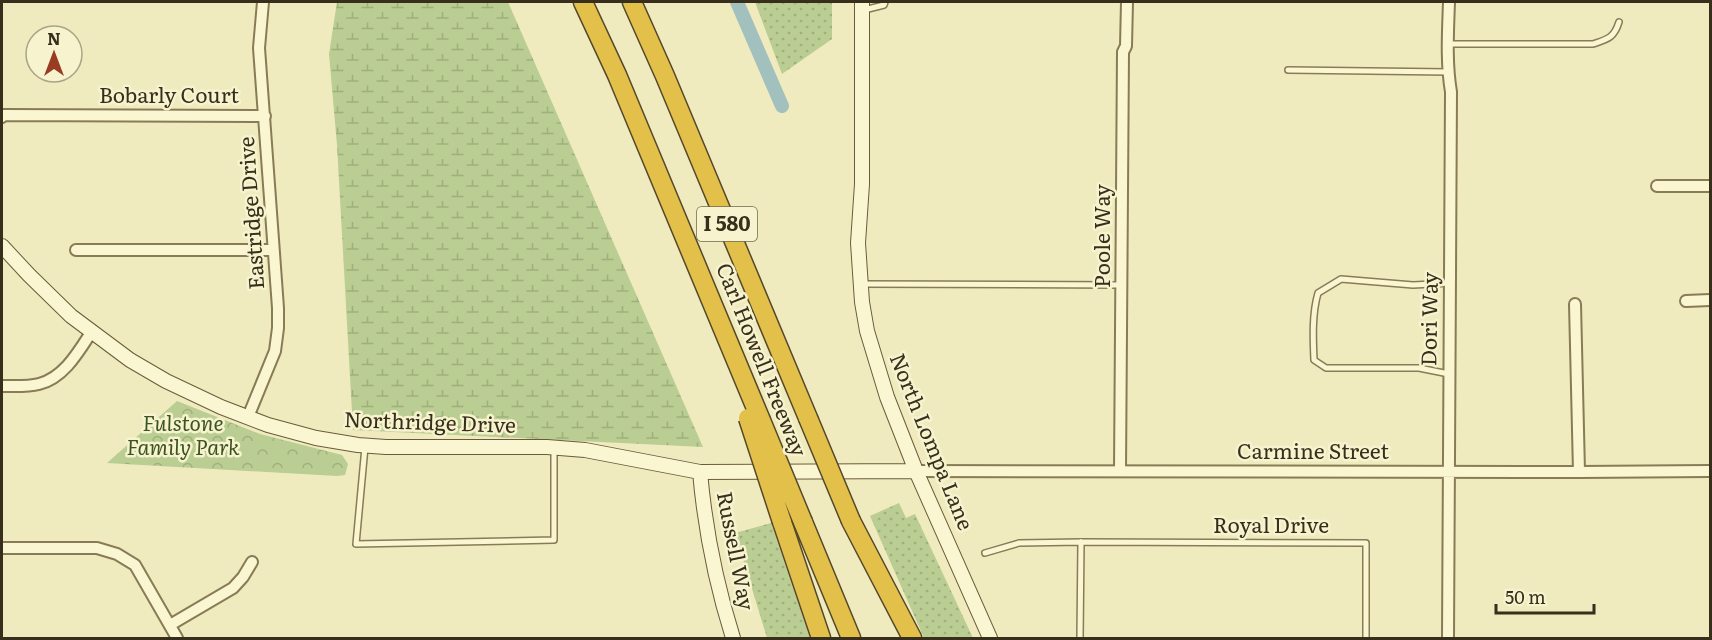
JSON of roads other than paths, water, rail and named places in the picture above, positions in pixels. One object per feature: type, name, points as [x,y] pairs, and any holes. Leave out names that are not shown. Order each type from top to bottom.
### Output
[{"type":"highway","name":"Carl Howell Freeway","points":[[583,2],[617,75],[743,376],[754,418],[803,522],[851,639]]},
{"type":"highway","name":"Carl Howell Freeway","points":[[632,2],[808,418],[898,639]]},
{"type":"highway","points":[[754,418],[782,522],[821,639]]},
{"type":"highway","points":[[851,521],[912,639]]},
{"type":"street","name":"Eastridge Drive","points":[[248,417],[274,351],[278,328],[259,48],[264,2]]},
{"type":"street","name":"Poole Way","points":[[1120,471],[1123,52],[1126,46],[1127,2]]},
{"type":"street","name":"Dori Way","points":[[1448,639],[1451,283],[1449,2]]},
{"type":"street","name":"North Lompa Lane","points":[[862,6],[862,183],[858,243],[867,331],[874,360],[916,471],[990,639]]},
{"type":"street","name":"Bobarly Court","points":[[2,117],[3,115],[265,116]]},
{"type":"street","points":[[1657,186],[1710,186]]},
{"type":"street","name":"Northridge Drive","points":[[2,246],[71,316],[130,360],[166,381],[221,407],[268,425],[316,438],[365,446],[585,450],[700,472],[916,471]]},
{"type":"street","points":[[76,250],[273,250]]},
{"type":"street","points":[[1686,301],[1710,300]]},
{"type":"street","points":[[1575,304],[1580,472]]},
{"type":"street","points":[[2,386],[40,384],[55,378],[92,332]]},
{"type":"street","name":"Carmine Street","points":[[916,471],[1710,471]]},
{"type":"street","name":"Russell Way","points":[[700,472],[708,543],[733,639]]},
{"type":"street","points":[[2,548],[97,548],[117,554],[135,565],[177,639]]},
{"type":"street","points":[[170,625],[233,588],[252,562]]},
{"type":"lane","points":[[862,6],[884,5],[885,2]]},
{"type":"lane","points":[[1448,44],[1593,44],[1616,33],[1618,22]]},
{"type":"lane","points":[[1288,70],[1449,72]]},
{"type":"lane","points":[[1449,374],[1419,368],[1326,368],[1314,360],[1313,337],[1318,292],[1341,279],[1413,285],[1451,283]]},
{"type":"lane","points":[[861,284],[1122,285]]},
{"type":"lane","points":[[365,446],[357,544],[554,540],[554,448]]},
{"type":"lane","points":[[1080,639],[1081,542]]},
{"type":"lane","name":"Royal Drive","points":[[985,553],[1018,543],[1366,543],[1366,639]]},
{"type":"waterway","points":[[737,2],[782,106]]},
{"type":"park label","name":"Fulstone Family Park","points":[[183,436]]}]
